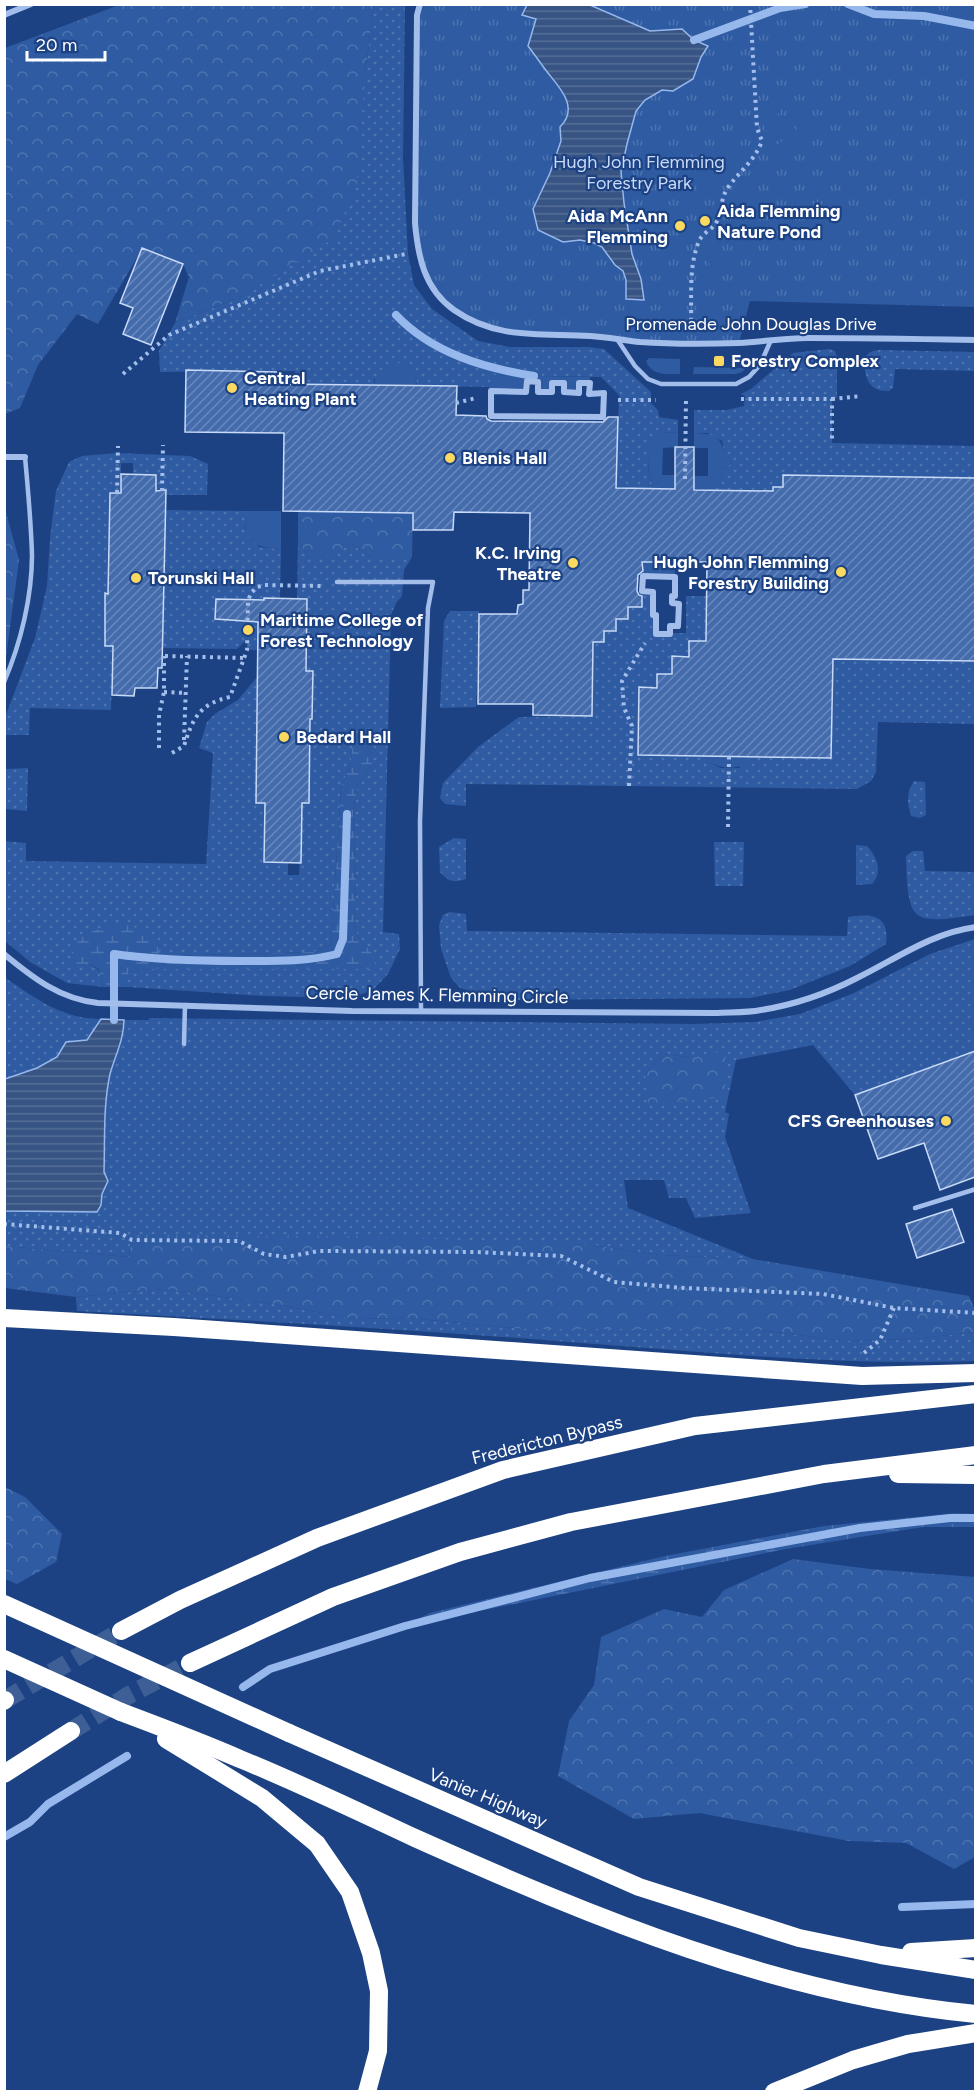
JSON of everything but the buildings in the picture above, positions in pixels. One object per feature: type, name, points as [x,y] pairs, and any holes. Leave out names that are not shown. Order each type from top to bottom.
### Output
[{"type":"highway","points":[[4,1318],[186,1328],[862,1376],[975,1372]]},
{"type":"highway","name":"Fredericton Bypass","points":[[122,1631],[180,1600],[317,1538],[503,1470],[695,1426],[975,1394]]},
{"type":"highway","points":[[190,1663],[333,1597],[460,1552],[571,1522],[824,1474],[975,1455]]},
{"type":"highway","points":[[824,1474],[975,1474]]},
{"type":"highway","name":"Vanier Highway","points":[[4,1604],[289,1733],[639,1887],[799,1938],[880,1955],[975,1970]]},
{"type":"highway","points":[[4,1659],[121,1712],[241,1759],[472,1862],[674,1945],[796,1982],[935,2010],[975,2014]]},
{"type":"highway","points":[[121,1712],[262,1798],[317,1844],[350,1892],[371,1953],[379,1991],[378,2051],[368,2091]]},
{"type":"highway","points":[[4,1774],[71,1731]]},
{"type":"highway","points":[[4,1786],[26,1761]]},
{"type":"highway","points":[[880,1955],[975,1948]]},
{"type":"highway","points":[[774,2091],[853,2060],[908,2044],[975,2033]]},
{"type":"street","points":[[4,15],[31,4]]},
{"type":"street","name":"Promenade John Douglas Drive","points":[[420,4],[417,15],[415,223],[417,252],[424,273],[437,295],[453,310],[500,332],[642,342],[739,343],[805,338],[975,340]]},
{"type":"street","points":[[527,381],[538,382],[538,392],[552,392],[552,383],[564,383],[564,392],[579,393],[579,383],[590,383],[590,394],[604,393],[603,417],[491,416],[492,392],[526,392],[527,381]]},
{"type":"street","points":[[4,457],[26,457]]},
{"type":"street","points":[[643,576],[675,577],[675,596],[672,596],[672,603],[679,604],[678,626],[670,626],[670,634],[656,634],[653,591],[642,591],[643,576]]},
{"type":"street","name":"Cercle James K. Flemming Circle","points":[[4,954],[39,982],[62,994],[88,1002],[352,1011],[715,1013],[760,1010],[791,1004],[856,979],[917,945],[958,930],[975,927]]},
{"type":"lane","points":[[617,339],[648,379],[661,384],[736,384],[749,377],[760,365],[771,340]]},
{"type":"lane","points":[[4,682],[12,664],[22,625],[32,556],[26,457]]},
{"type":"lane","points":[[337,582],[433,582],[428,608],[420,821],[421,1010]]},
{"type":"lane","points":[[184,1044],[185,1005]]},
{"type":"lane","points":[[915,1208],[975,1189]]},
{"type":"path","points":[[691,328],[693,257],[700,237],[717,223],[728,186],[746,169],[758,152],[762,141],[757,128],[750,4]]},
{"type":"path","points":[[123,374],[169,335],[320,271],[417,252]]},
{"type":"path","points":[[733,399],[832,399],[861,396]]},
{"type":"path","points":[[613,399],[663,400]]},
{"type":"path","points":[[674,400],[698,399]]},
{"type":"path","points":[[832,399],[832,443]]},
{"type":"path","points":[[685,479],[686,411]]},
{"type":"path","points":[[117,446],[117,493]]},
{"type":"path","points":[[162,490],[163,446]]},
{"type":"path","points":[[172,753],[184,746],[190,725],[199,711],[213,700],[230,697],[247,650],[248,601],[251,593],[257,587],[265,585],[321,587],[337,582]]},
{"type":"path","points":[[629,786],[632,726],[624,708],[622,681],[637,659],[642,645],[656,634]]},
{"type":"path","points":[[159,748],[159,715],[164,692],[163,656],[245,658]]},
{"type":"path","points":[[184,746],[187,656]]},
{"type":"path","points":[[164,692],[186,693]]},
{"type":"path","points":[[729,756],[729,827]]},
{"type":"path","points":[[4,1224],[120,1233],[132,1240],[239,1241],[264,1254],[286,1257],[319,1251],[477,1252],[561,1256],[614,1282],[684,1288],[823,1294],[894,1308],[975,1313]]},
{"type":"path","points":[[860,1356],[880,1340],[894,1308]]},
{"type":"green space","name":"Hugh John Flemming Forestry Park","points":[[420,4],[975,5],[975,307],[750,301],[739,343],[642,342],[544,336],[475,322],[437,295],[417,252]]},
{"type":"green space","points":[[119,5],[374,5],[365,74],[357,184],[334,238],[244,295],[175,323],[189,277],[183,264],[142,249],[98,324],[77,314],[38,365],[20,408],[5,414],[5,48]]},
{"type":"green space","points":[[374,5],[405,5],[403,158],[408,254],[414,285],[432,309],[478,341],[510,347],[604,349],[651,392],[649,401],[658,410],[659,417],[678,420],[678,433],[661,432],[650,453],[648,466],[654,489],[616,488],[619,395],[601,377],[493,375],[488,387],[417,386],[416,378],[374,379],[374,385],[296,384],[295,371],[160,372],[159,351],[175,323],[244,295],[365,74]]},
{"type":"green space","points":[[776,85],[782,87],[781,102],[771,130],[766,130],[763,119],[769,102],[769,87]]},
{"type":"green space","points":[[807,118],[815,122],[815,133],[795,148],[784,164],[776,166],[768,161],[769,150],[793,135],[801,120]]},
{"type":"green space","points":[[730,148],[737,149],[740,154],[734,164],[723,168],[706,180],[701,182],[697,180],[697,175],[705,167]]},
{"type":"green space","points":[[742,188],[748,192],[755,227],[748,239],[749,252],[741,259],[734,255],[740,221],[731,203],[736,189]]},
{"type":"green space","points":[[703,205],[707,208],[716,231],[724,272],[714,279],[711,275],[708,255],[700,237],[704,226],[697,215],[697,207]]},
{"type":"green space","points":[[829,349],[835,351],[837,357],[837,398],[832,399],[832,443],[975,446],[975,478],[784,475],[783,487],[774,487],[773,491],[713,490],[723,472],[732,462],[725,455],[722,441],[707,433],[694,433],[694,410],[726,410],[744,406],[745,396],[741,394],[751,389],[793,353]]},
{"type":"green space","points":[[879,350],[975,352],[975,371],[895,369],[893,388],[889,391],[881,390],[871,385],[865,369],[867,356]]},
{"type":"green space","points":[[649,358],[680,359],[680,374],[656,372],[646,361]]},
{"type":"green space","points":[[395,362],[410,370],[417,386],[374,385],[381,370]]},
{"type":"green space","points":[[694,367],[746,368],[736,374],[693,374]]},
{"type":"green space","points":[[492,375],[590,377],[590,383],[579,383],[579,393],[564,392],[564,384],[553,383],[552,392],[538,392],[538,382],[527,382],[526,392],[491,391],[488,387]]},
{"type":"green space","points":[[661,432],[678,433],[678,447],[663,448],[662,475],[676,475],[675,489],[654,489],[650,477],[648,459],[650,439]]},
{"type":"green space","points":[[694,433],[716,437],[732,462],[713,490],[694,490],[694,476],[708,476],[708,448],[694,448]]},
{"type":"green space","points":[[117,453],[190,456],[208,464],[207,495],[165,495],[165,490],[156,490],[156,475],[133,474],[133,463],[121,463],[121,493],[110,493],[114,594],[105,594],[105,645],[113,646],[111,710],[30,708],[29,735],[5,735],[4,720],[35,638],[47,586],[56,491],[69,462],[82,456]]},
{"type":"green space","points":[[4,509],[19,560],[5,665]]},
{"type":"green space","points":[[165,510],[245,511],[245,529],[259,547],[281,549],[280,598],[264,598],[264,644],[258,644],[258,650],[247,650],[247,639],[237,649],[162,648]]},
{"type":"green space","points":[[245,511],[281,511],[281,549],[262,547],[251,541],[246,530]]},
{"type":"green space","points":[[298,511],[413,513],[412,557],[372,557],[351,544],[325,557],[309,558],[298,540]]},
{"type":"green space","points":[[298,540],[309,558],[325,556],[351,544],[372,557],[412,557],[404,570],[402,596],[391,615],[383,932],[399,934],[400,949],[388,974],[373,990],[351,998],[264,996],[128,987],[128,972],[149,969],[373,969],[372,953],[358,937],[354,925],[356,884],[353,815],[358,785],[372,764],[372,754],[363,741],[355,721],[351,762],[341,788],[331,945],[314,952],[159,956],[88,963],[99,970],[103,987],[67,983],[30,962],[5,941],[4,841],[26,843],[26,861],[206,864],[213,753],[199,748],[207,722],[215,714],[238,700],[257,677],[256,803],[265,803],[288,862],[288,875],[299,875],[302,803],[309,802],[310,756],[304,719],[312,719],[313,671],[306,671],[307,599],[297,598]]},
{"type":"green space","points":[[643,562],[675,562],[675,577],[643,576]]},
{"type":"green space","points":[[642,591],[653,592],[656,633],[686,633],[686,596],[707,596],[706,641],[689,641],[689,657],[672,656],[672,674],[658,674],[657,688],[639,688],[638,755],[705,756],[708,762],[721,768],[739,768],[749,756],[831,758],[833,648],[840,659],[975,661],[975,724],[878,722],[876,772],[871,781],[857,789],[466,784],[466,806],[445,804],[440,798],[443,783],[478,747],[519,717],[592,716],[593,642],[604,642],[604,631],[616,631],[616,619],[628,619],[628,607],[642,607]]},
{"type":"green space","points":[[450,611],[479,611],[476,707],[440,708],[444,621]]},
{"type":"green space","points":[[355,719],[363,741],[372,754],[372,764],[358,785],[353,815],[356,884],[354,925],[358,937],[376,961],[373,969],[149,969],[128,972],[128,987],[103,987],[99,969],[88,963],[77,968],[71,963],[72,948],[85,934],[115,923],[127,923],[156,939],[160,956],[314,952],[331,945],[341,788],[351,762]]},
{"type":"green space","points":[[705,756],[749,756],[747,763],[732,768],[708,762]]},
{"type":"green space","points":[[28,768],[27,811],[5,809],[5,770]]},
{"type":"green space","points":[[914,781],[925,782],[926,815],[920,818],[911,816],[909,806],[908,794]]},
{"type":"green space","points":[[454,838],[466,839],[466,879],[458,881],[449,880],[440,872],[439,847]]},
{"type":"green space","points":[[714,842],[744,842],[743,886],[715,886]]},
{"type":"green space","points":[[856,845],[867,846],[874,855],[878,870],[872,884],[856,885]]},
{"type":"green space","points":[[913,851],[923,851],[925,871],[975,872],[975,915],[937,919],[925,918],[917,914],[908,894],[906,856]]},
{"type":"green space","points":[[449,912],[466,914],[467,931],[847,936],[848,917],[865,915],[878,918],[882,922],[885,927],[886,944],[850,966],[790,990],[750,998],[505,1000],[460,988],[451,978],[441,949],[439,925],[443,915]]},
{"type":"green space","points":[[975,939],[975,1051],[855,1095],[813,1045],[736,1060],[725,1112],[729,1114],[725,1137],[751,1213],[695,1218],[686,1198],[669,1198],[664,1180],[624,1180],[628,1208],[753,1259],[660,1255],[593,1245],[132,1235],[129,1257],[5,1246],[4,1211],[96,1212],[101,1205],[102,1194],[108,1181],[104,1172],[106,1098],[124,1020],[149,1020],[149,1018],[694,1024],[755,1022],[800,1014],[854,993],[930,954]],"holes":[[[663,1054],[690,1057],[645,1074]]]},
{"type":"green space","points":[[4,977],[38,1000],[61,1011],[101,1019],[87,1040],[66,1042],[58,1057],[37,1068],[5,1079]]},
{"type":"green space","points":[[726,1051],[725,1097],[648,1105],[645,1074],[663,1054],[690,1057]]},
{"type":"green space","points":[[132,1235],[358,1236],[593,1245],[660,1255],[753,1259],[969,1296],[975,1310],[975,1332],[914,1339],[844,1341],[752,1329],[524,1329],[409,1318],[354,1319],[274,1304],[165,1289],[76,1297],[5,1288],[5,1246],[129,1257]]},
{"type":"green space","points":[[165,1289],[274,1304],[354,1319],[409,1318],[524,1329],[752,1329],[844,1341],[914,1339],[975,1332],[975,1361],[823,1360],[508,1337],[77,1311],[76,1297]]},
{"type":"green space","points":[[5,1487],[25,1497],[62,1534],[56,1562],[17,1584],[5,1579]]},
{"type":"green space","points":[[956,1513],[975,1514],[975,1527],[923,1527],[786,1549],[405,1626],[430,1613],[665,1556],[824,1526]]},
{"type":"green space","points":[[793,1559],[870,1569],[975,1577],[975,1857],[954,1869],[906,1843],[849,1841],[699,1813],[634,1819],[558,1776],[569,1721],[594,1685],[601,1637],[664,1609],[702,1617],[724,1590]]},
{"type":"shaded area","points":[[527,5],[590,5],[650,31],[682,29],[694,40],[708,46],[701,57],[693,79],[673,91],[662,90],[645,100],[636,111],[627,144],[621,172],[624,203],[632,254],[641,279],[644,300],[626,299],[626,280],[623,271],[615,265],[602,247],[580,240],[563,242],[538,230],[533,209],[550,173],[561,141],[560,127],[568,113],[568,106],[563,92],[528,46],[536,19],[522,15]]},
{"type":"shaded area","points":[[101,1019],[124,1020],[124,1027],[110,1074],[106,1098],[104,1172],[108,1181],[102,1194],[101,1205],[97,1212],[5,1211],[5,1079],[37,1068],[57,1057],[66,1042],[87,1040]]},
{"type":"waterway","points":[[694,40],[780,8],[805,4]]},
{"type":"waterway","points":[[848,4],[874,14],[924,16],[976,26]]},
{"type":"waterway","points":[[396,315],[426,339],[460,357],[534,376]]},
{"type":"waterway","points":[[114,1020],[114,954],[208,961],[301,960],[337,954],[343,939],[347,814]]},
{"type":"waterway","points":[[243,1687],[270,1669],[405,1626],[590,1578],[860,1528],[950,1518],[976,1518]]},
{"type":"waterway","points":[[4,1837],[30,1822],[48,1804],[127,1756]]},
{"type":"waterway","points":[[902,1907],[976,1904]]},
{"type":"tunnel","points":[[5,1700],[121,1631]]},
{"type":"tunnel","points":[[71,1731],[129,1695],[190,1663]]},
{"type":"place","name":"Aida Flemming Nature Pond","points":[[705,221]]},
{"type":"place","name":"Aida McAnn Flemming","points":[[680,226]]},
{"type":"place","name":"Forestry Complex","points":[[719,361]]},
{"type":"place","name":"Central Heating Plant","points":[[232,388]]},
{"type":"place","name":"Blenis Hall","points":[[450,458]]},
{"type":"place","name":"K.C. Irving Theatre","points":[[573,563]]},
{"type":"place","name":"Hugh John Flemming Forestry Building","points":[[841,572]]},
{"type":"place","name":"Torunski Hall","points":[[136,578]]},
{"type":"place","name":"Maritime College of Forest Technology","points":[[248,630]]},
{"type":"place","name":"Bedard Hall","points":[[284,737]]},
{"type":"place","name":"CFS Greenhouses","points":[[946,1121]]}]
